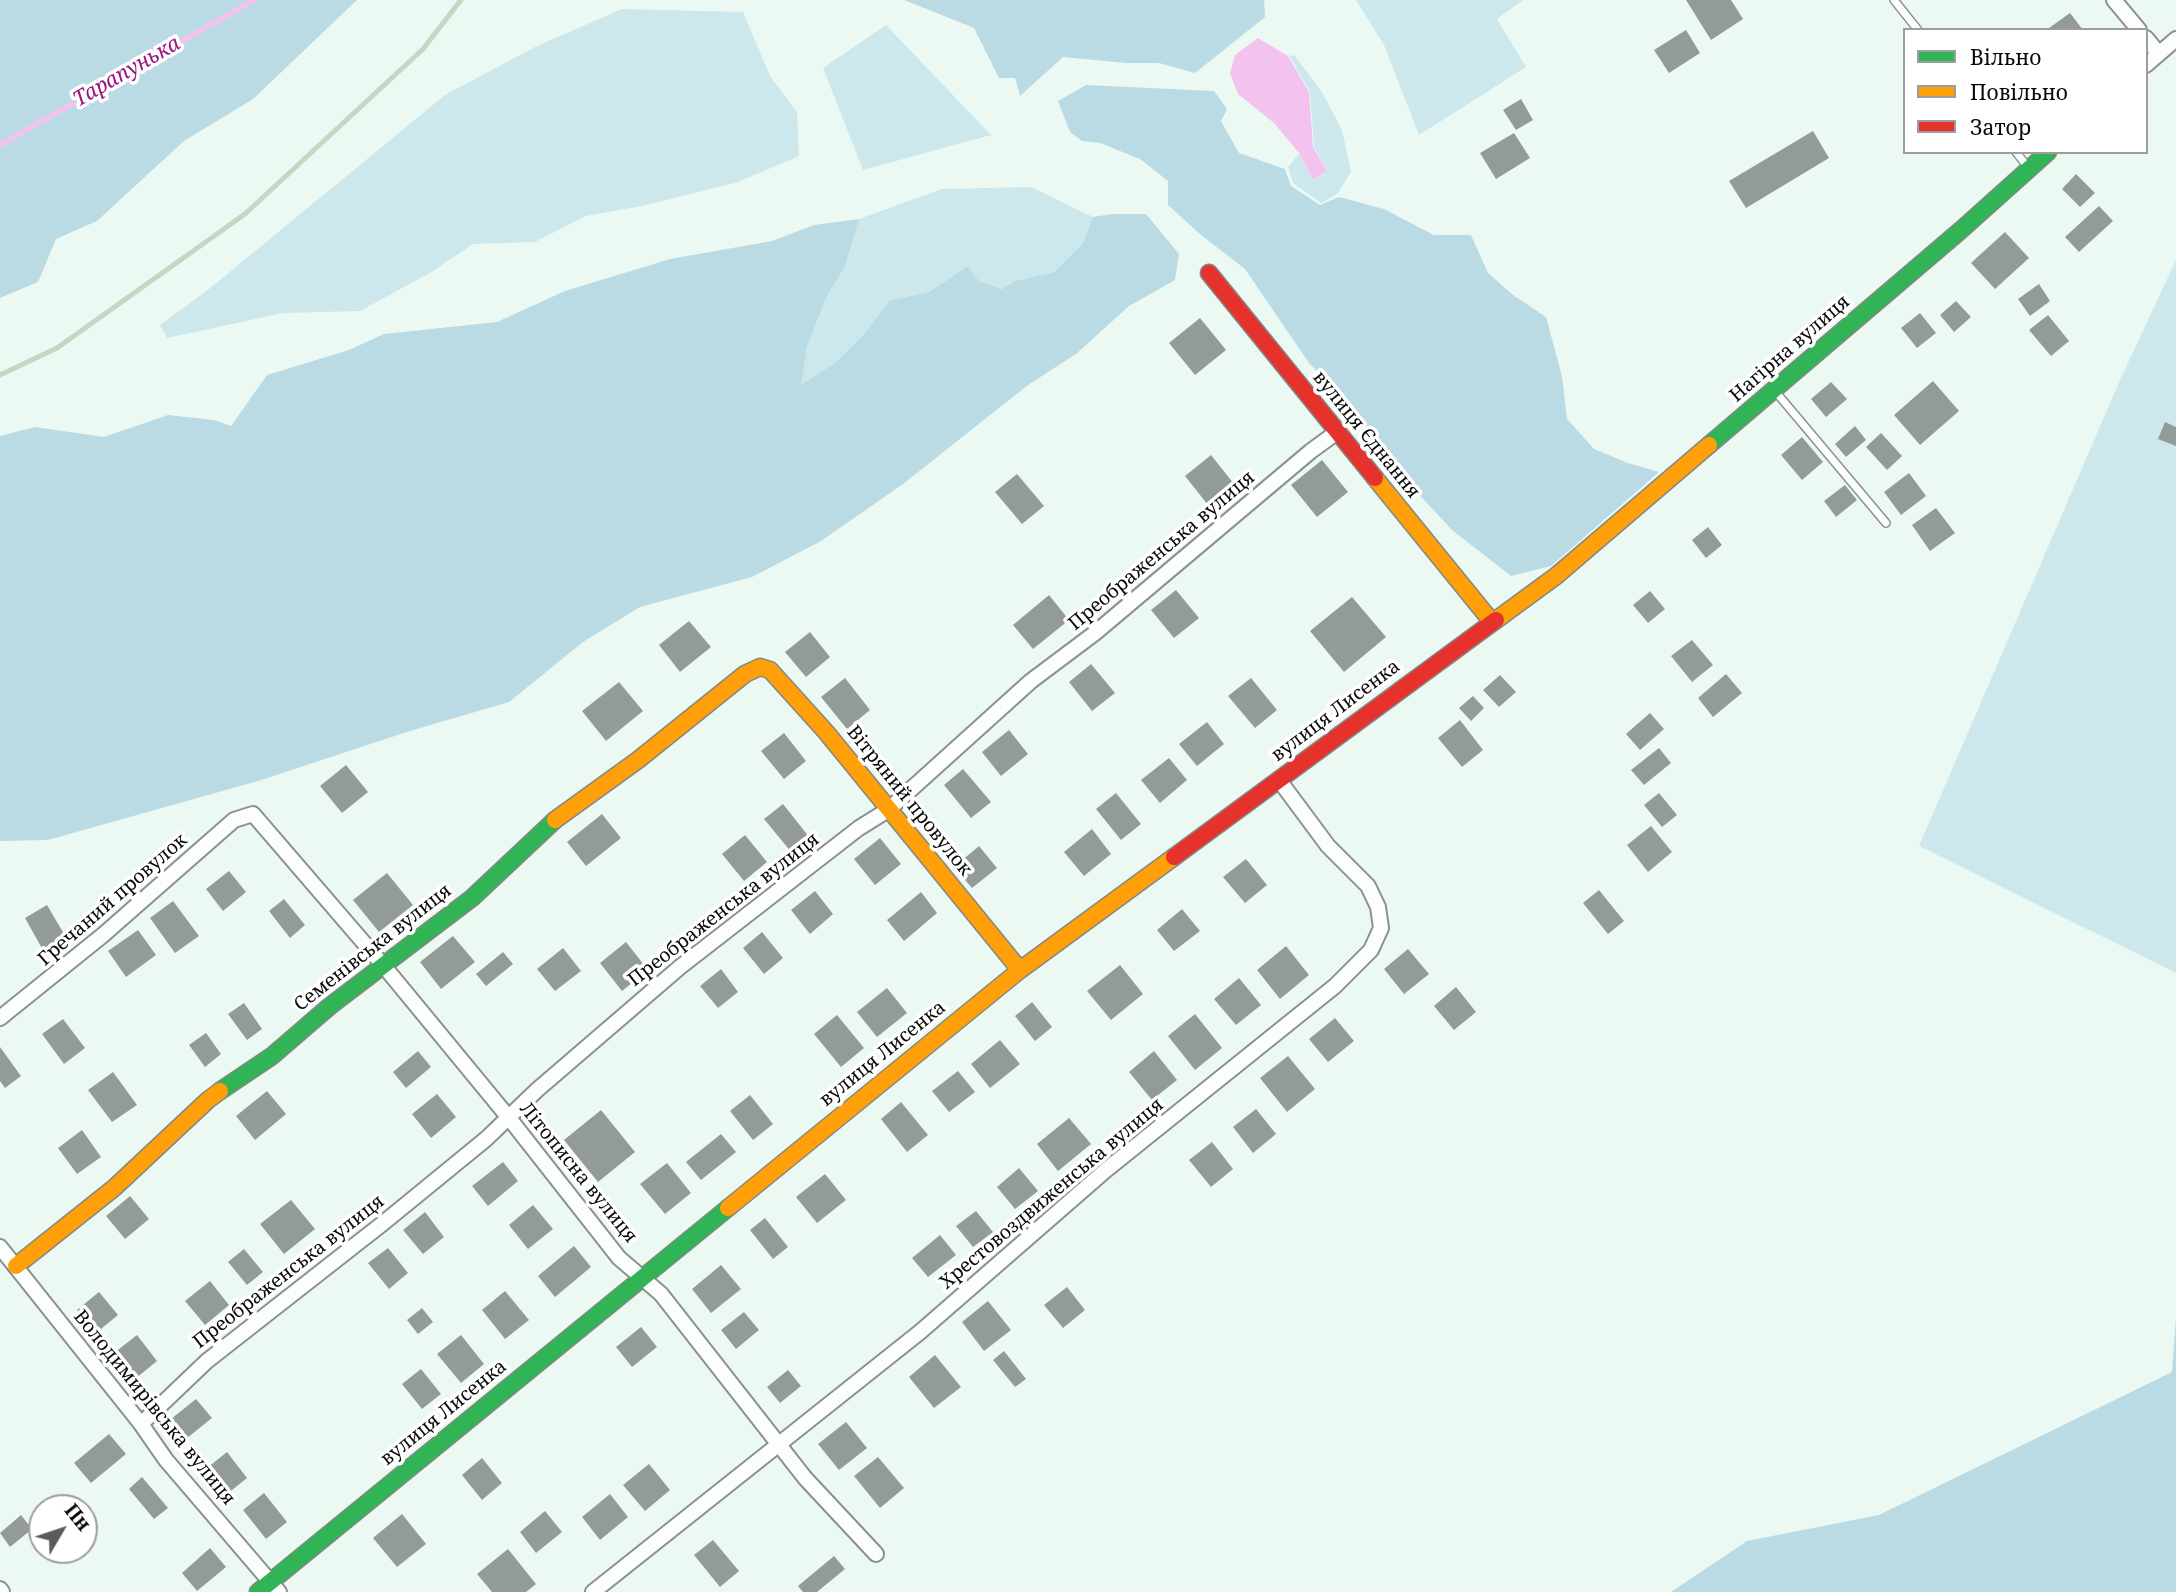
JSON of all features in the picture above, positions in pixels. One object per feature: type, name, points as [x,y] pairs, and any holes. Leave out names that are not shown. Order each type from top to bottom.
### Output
[{"type":"street","points":[[2114,0],[2137,28]]},
{"type":"street","points":[[2148,63],[2176,39]]},
{"type":"street","points":[[2148,40],[2159,54]]},
{"type":"street","name":"Нагірна вулиця","points":[[1556,576],[2046,154]]},
{"type":"street","name":"вулиця Єднання","points":[[1209,273],[1492,622]]},
{"type":"street","name":"Преображенська вулиця","points":[[141,1424],[207,1361],[382,1224],[509,1118],[537,1090],[680,967],[859,828],[888,810],[1031,681],[1095,633],[1337,432]]},
{"type":"street","name":"вулиця Лисенка","points":[[269,1589],[642,1278],[1020,970],[1556,576]]},
{"type":"street","name":"Вітряний провулок","points":[[760,667],[770,670],[827,732],[1020,970]]},
{"type":"street","name":"Семенівська вулиця","points":[[16,1266],[114,1188],[208,1100],[272,1056],[330,1006],[472,898],[555,820],[638,760],[745,674],[760,667]]},
{"type":"street","name":"Хрестовоздвиженська вулиця","points":[[593,1592],[920,1332],[1106,1170],[1335,986],[1371,950],[1381,928],[1378,907],[1368,886],[1328,846],[1279,780]]},
{"type":"street","name":"Літописна вулиця","points":[[253,814],[383,965],[620,1258],[661,1294],[805,1478],[876,1554]]},
{"type":"street","name":"Гречаний провулок","points":[[0,1018],[103,935],[234,820],[253,814]]},
{"type":"street","name":"Володимирівська вулиця","points":[[0,1247],[269,1589]]},
{"type":"lane","points":[[1894,0],[1916,28]]},
{"type":"lane","points":[[2018,154],[2029,169]]},
{"type":"lane","points":[[1774,390],[1886,523]]},
{"type":"shaded area","points":[[0,0],[357,0],[253,99],[184,141],[97,221],[56,239],[38,282],[0,298]]},
{"type":"shaded area","points":[[904,0],[1264,0],[1265,17],[1195,73],[1159,63],[1063,57],[1020,96],[1015,78],[999,78],[974,28]]},
{"type":"shaded area","points":[[1356,0],[1523,0],[1497,19],[1526,67],[1419,135],[1384,45]]},
{"type":"shaded area","points":[[622,9],[743,12],[770,76],[797,112],[799,156],[738,182],[642,206],[586,216],[535,242],[473,244],[430,273],[360,311],[283,313],[167,338],[160,325],[209,289],[445,95],[535,47]]},
{"type":"shaded area","points":[[886,25],[991,135],[863,170],[823,68]]},
{"type":"shaded area","points":[[1258,38],[1288,56],[1309,92],[1313,147],[1327,171],[1313,179],[1299,153],[1274,123],[1238,94],[1230,73],[1235,55]]},
{"type":"shaded area","points":[[1289,55],[1295,56],[1322,92],[1342,130],[1351,172],[1337,194],[1321,203],[1293,183],[1288,167],[1299,154],[1313,179],[1327,171],[1314,147],[1310,92]]},
{"type":"shaded area","points":[[1086,85],[1214,91],[1227,109],[1221,121],[1239,153],[1285,169],[1291,186],[1320,205],[1339,197],[1384,209],[1434,235],[1471,235],[1488,273],[1513,295],[1546,317],[1562,376],[1567,419],[1594,449],[1659,472],[1551,566],[1511,576],[1452,530],[1371,443],[1334,389],[1309,363],[1245,269],[1168,205],[1168,181],[1140,159],[1100,143],[1082,141],[1070,132],[1058,101]]},
{"type":"shaded area","points":[[1031,187],[1093,217],[1083,243],[1054,272],[1015,281],[1002,289],[979,281],[968,266],[929,292],[890,300],[865,333],[835,363],[800,386],[807,347],[827,296],[845,267],[859,219],[942,189]]},
{"type":"shaded area","points":[[1146,214],[1179,254],[1175,280],[1129,306],[1076,354],[1028,385],[903,484],[821,541],[752,577],[640,607],[583,642],[509,702],[258,781],[48,840],[0,841],[0,436],[35,427],[104,437],[168,415],[214,420],[231,426],[267,375],[349,350],[384,334],[497,322],[565,291],[670,259],[772,241],[814,225],[859,219],[845,267],[827,296],[807,347],[801,385],[835,363],[865,333],[890,300],[929,292],[968,266],[979,281],[1002,289],[1015,281],[1054,272],[1083,243],[1093,217]]},
{"type":"shaded area","points":[[2176,260],[2176,973],[1919,846],[2120,380]]},
{"type":"shaded area","points":[[2176,1317],[2176,1592],[1671,1592],[1747,1541],[1879,1515],[2172,1372]]},
{"type":"building","points":[[1686,0],[1731,0],[1743,19],[1711,40]]},
{"type":"building","points":[[2070,13],[2081,28],[2049,28]]},
{"type":"building","points":[[1686,30],[1700,53],[1669,73],[1654,50]]},
{"type":"building","points":[[1521,99],[1533,120],[1516,130],[1503,110]]},
{"type":"building","points":[[1813,131],[1829,158],[1746,208],[1729,181]]},
{"type":"building","points":[[1514,133],[1530,158],[1496,179],[1480,153]]},
{"type":"building","points":[[2076,174],[2095,193],[2080,207],[2062,189]]},
{"type":"building","points":[[2099,206],[2113,221],[2079,252],[2065,237]]},
{"type":"building","points":[[2005,232],[2029,258],[1995,289],[1971,263]]},
{"type":"building","points":[[2039,284],[2050,301],[2030,316],[2018,299]]},
{"type":"building","points":[[1956,301],[1971,317],[1954,332],[1940,315]]},
{"type":"building","points":[[1920,313],[1936,333],[1917,348],[1901,328]]},
{"type":"building","points":[[2048,315],[2069,341],[2051,356],[2029,330]]},
{"type":"building","points":[[1200,318],[1226,350],[1195,375],[1169,343]]},
{"type":"building","points":[[1933,381],[1959,411],[1920,445],[1894,415]]},
{"type":"building","points":[[1831,382],[1847,399],[1826,417],[1811,399]]},
{"type":"building","points":[[2165,422],[2176,427],[2176,446],[2158,439]]},
{"type":"building","points":[[1855,426],[1866,440],[1846,457],[1835,444]]},
{"type":"building","points":[[1881,433],[1902,456],[1887,470],[1866,447]]},
{"type":"building","points":[[1802,437],[1823,462],[1802,480],[1781,455]]},
{"type":"building","points":[[1211,455],[1234,484],[1208,505],[1185,476]]},
{"type":"building","points":[[1322,460],[1348,492],[1317,517],[1291,485]]},
{"type":"building","points":[[1909,473],[1926,496],[1901,515],[1884,492]]},
{"type":"building","points":[[1017,474],[1044,506],[1022,524],[995,492]]},
{"type":"building","points":[[1845,485],[1857,500],[1836,517],[1824,501]]},
{"type":"building","points":[[1936,508],[1955,533],[1930,551],[1912,525]]},
{"type":"building","points":[[1708,527],[1722,545],[1706,558],[1692,540]]},
{"type":"building","points":[[1176,590],[1199,618],[1174,638],[1151,610]]},
{"type":"building","points":[[1650,591],[1665,609],[1648,623],[1633,605]]},
{"type":"building","points":[[1049,595],[1069,620],[1033,649],[1013,625]]},
{"type":"building","points":[[1352,597],[1386,637],[1344,672],[1310,631]]},
{"type":"building","points":[[689,621],[711,647],[680,672],[659,645]]},
{"type":"building","points":[[810,632],[830,657],[806,677],[785,652]]},
{"type":"building","points":[[1692,640],[1713,665],[1692,682],[1671,656]]},
{"type":"building","points":[[1091,664],[1115,693],[1092,711],[1069,682]]},
{"type":"building","points":[[1726,674],[1742,693],[1713,717],[1698,698]]},
{"type":"building","points":[[1500,675],[1516,692],[1499,707],[1483,690]]},
{"type":"building","points":[[845,678],[870,710],[847,729],[821,697]]},
{"type":"building","points":[[1251,678],[1277,710],[1255,728],[1228,696]]},
{"type":"building","points":[[619,682],[643,711],[606,741],[582,711]]},
{"type":"building","points":[[1473,696],[1484,708],[1471,721],[1459,708]]},
{"type":"building","points":[[1650,713],[1664,729],[1640,750],[1626,734]]},
{"type":"building","points":[[1460,720],[1483,750],[1462,767],[1438,738]]},
{"type":"building","points":[[1207,722],[1224,744],[1197,766],[1179,744]]},
{"type":"building","points":[[1009,730],[1028,754],[1001,776],[982,752]]},
{"type":"building","points":[[784,733],[806,761],[784,779],[761,751]]},
{"type":"building","points":[[1659,748],[1671,763],[1644,785],[1631,770]]},
{"type":"building","points":[[1169,758],[1187,780],[1160,803],[1141,780]]},
{"type":"building","points":[[346,765],[368,792],[342,813],[320,786]]},
{"type":"building","points":[[963,769],[991,802],[971,818],[944,785]]},
{"type":"building","points":[[1116,793],[1141,824],[1121,840],[1096,809]]},
{"type":"building","points":[[1659,793],[1677,815],[1662,827],[1644,805]]},
{"type":"building","points":[[783,804],[810,838],[792,853],[764,819]]},
{"type":"building","points":[[602,814],[621,838],[586,866],[567,842]]},
{"type":"building","points":[[1651,826],[1672,852],[1648,872],[1627,845]]},
{"type":"building","points":[[1092,829],[1111,854],[1084,876],[1064,852]]},
{"type":"building","points":[[745,835],[767,862],[744,881],[722,854]]},
{"type":"building","points":[[880,838],[901,864],[875,885],[854,859]]},
{"type":"building","points":[[979,846],[997,868],[972,888],[954,867]]},
{"type":"building","points":[[1246,859],[1267,885],[1245,903],[1223,877]]},
{"type":"building","points":[[229,871],[246,892],[223,911],[206,889]]},
{"type":"building","points":[[387,873],[413,905],[379,932],[353,900]]},
{"type":"building","points":[[1599,890],[1624,921],[1608,934],[1583,903]]},
{"type":"building","points":[[815,891],[833,914],[810,934],[791,910]]},
{"type":"building","points":[[921,892],[937,913],[904,941],[887,920]]},
{"type":"building","points":[[284,899],[305,925],[290,938],[269,911]]},
{"type":"building","points":[[173,901],[199,936],[175,953],[150,918]]},
{"type":"building","points":[[47,905],[67,939],[44,952],[25,918]]},
{"type":"building","points":[[1182,909],[1200,931],[1174,951],[1157,930]]},
{"type":"building","points":[[138,930],[156,955],[126,977],[108,951]]},
{"type":"building","points":[[762,932],[783,958],[764,974],[743,948]]},
{"type":"building","points":[[453,936],[475,962],[441,989],[420,962]]},
{"type":"building","points":[[626,942],[648,970],[622,991],[600,963]]},
{"type":"building","points":[[1286,946],[1309,975],[1280,999],[1257,970]]},
{"type":"building","points":[[563,948],[581,971],[555,991],[537,969]]},
{"type":"building","points":[[1408,949],[1429,974],[1404,994],[1384,969]]},
{"type":"building","points":[[503,952],[513,964],[486,986],[476,974]]},
{"type":"building","points":[[1120,965],[1143,994],[1111,1020],[1087,991]]},
{"type":"building","points":[[721,969],[738,992],[718,1008],[700,986]]},
{"type":"building","points":[[1239,978],[1261,1005],[1236,1025],[1214,999]]},
{"type":"building","points":[[1456,987],[1476,1012],[1454,1030],[1434,1006]]},
{"type":"building","points":[[887,988],[907,1013],[877,1037],[857,1012]]},
{"type":"building","points":[[1032,1002],[1052,1027],[1035,1041],[1015,1016]]},
{"type":"building","points":[[244,1003],[262,1029],[247,1040],[228,1014]]},
{"type":"building","points":[[1195,1014],[1222,1048],[1195,1070],[1168,1036]]},
{"type":"building","points":[[837,1015],[864,1048],[841,1067],[814,1034]]},
{"type":"building","points":[[1335,1018],[1354,1041],[1328,1062],[1309,1039]]},
{"type":"building","points":[[63,1019],[85,1048],[64,1064],[42,1034]]},
{"type":"building","points":[[206,1033],[221,1054],[205,1067],[189,1045]]},
{"type":"building","points":[[1000,1040],[1020,1064],[990,1088],[971,1064]]},
{"type":"building","points":[[0,1047],[21,1076],[5,1088],[0,1081]]},
{"type":"building","points":[[418,1051],[431,1067],[406,1088],[393,1072]]},
{"type":"building","points":[[1154,1051],[1177,1080],[1152,1100],[1129,1072]]},
{"type":"building","points":[[1288,1056],[1315,1089],[1287,1112],[1260,1078]]},
{"type":"building","points":[[958,1071],[975,1092],[949,1112],[932,1091]]},
{"type":"building","points":[[113,1072],[137,1105],[112,1122],[88,1090]]},
{"type":"building","points":[[267,1091],[286,1114],[255,1140],[236,1116]]},
{"type":"building","points":[[437,1094],[456,1117],[431,1138],[412,1114]]},
{"type":"building","points":[[750,1095],[773,1124],[753,1140],[730,1111]]},
{"type":"building","points":[[901,1102],[928,1135],[907,1152],[881,1119]]},
{"type":"building","points":[[1256,1109],[1276,1134],[1253,1153],[1233,1127]]},
{"type":"building","points":[[601,1110],[635,1152],[598,1182],[564,1140]]},
{"type":"building","points":[[1069,1118],[1091,1144],[1058,1171],[1037,1144]]},
{"type":"building","points":[[82,1130],[101,1157],[77,1174],[58,1148]]},
{"type":"building","points":[[721,1134],[736,1152],[701,1180],[686,1162]]},
{"type":"building","points":[[1212,1142],[1233,1169],[1211,1187],[1189,1160]]},
{"type":"building","points":[[503,1162],[518,1181],[488,1206],[472,1186]]},
{"type":"building","points":[[667,1163],[691,1193],[665,1214],[640,1184]]},
{"type":"building","points":[[1019,1168],[1038,1191],[1015,1209],[997,1187]]},
{"type":"building","points":[[825,1174],[846,1200],[817,1223],[796,1197]]},
{"type":"building","points":[[130,1196],[149,1219],[125,1239],[106,1216]]},
{"type":"building","points":[[291,1200],[315,1229],[284,1254],[260,1224]]},
{"type":"building","points":[[533,1205],[553,1229],[528,1249],[509,1225]]},
{"type":"building","points":[[976,1211],[993,1232],[973,1247],[956,1226]]},
{"type":"building","points":[[425,1212],[444,1237],[423,1254],[403,1230]]},
{"type":"building","points":[[765,1218],[788,1247],[773,1259],[750,1230]]},
{"type":"building","points":[[940,1235],[956,1255],[928,1277],[912,1258]]},
{"type":"building","points":[[574,1246],[591,1267],[555,1297],[538,1276]]},
{"type":"building","points":[[388,1248],[408,1273],[389,1289],[368,1263]]},
{"type":"building","points":[[244,1249],[263,1272],[247,1285],[228,1262]]},
{"type":"building","points":[[721,1265],[741,1289],[711,1313],[692,1289]]},
{"type":"building","points":[[210,1281],[229,1305],[205,1325],[185,1301]]},
{"type":"building","points":[[1067,1287],[1085,1310],[1063,1328],[1044,1305]]},
{"type":"building","points":[[505,1291],[529,1320],[505,1339],[482,1310]]},
{"type":"building","points":[[99,1292],[118,1315],[96,1333],[77,1310]]},
{"type":"building","points":[[988,1301],[1011,1330],[984,1351],[962,1322]]},
{"type":"building","points":[[422,1308],[433,1322],[418,1334],[407,1320]]},
{"type":"building","points":[[744,1312],[759,1330],[736,1349],[721,1330]]},
{"type":"building","points":[[641,1327],[657,1347],[632,1367],[616,1347]]},
{"type":"building","points":[[137,1335],[157,1361],[135,1379],[114,1353]]},
{"type":"building","points":[[461,1335],[484,1364],[461,1383],[437,1354]]},
{"type":"building","points":[[1004,1351],[1026,1379],[1015,1387],[993,1360]]},
{"type":"building","points":[[935,1355],[961,1387],[934,1408],[909,1377]]},
{"type":"building","points":[[421,1369],[441,1394],[422,1409],[402,1384]]},
{"type":"building","points":[[788,1370],[801,1386],[780,1403],[767,1387]]},
{"type":"building","points":[[196,1399],[212,1418],[187,1438],[171,1419]]},
{"type":"building","points":[[846,1422],[867,1448],[839,1470],[818,1444]]},
{"type":"building","points":[[109,1434],[126,1454],[91,1483],[74,1463]]},
{"type":"building","points":[[227,1452],[247,1478],[227,1494],[207,1468]]},
{"type":"building","points":[[878,1457],[904,1488],[880,1508],[854,1476]]},
{"type":"building","points":[[482,1458],[502,1483],[482,1500],[462,1475]]},
{"type":"building","points":[[649,1464],[670,1490],[645,1511],[623,1485]]},
{"type":"building","points":[[142,1477],[168,1508],[154,1519],[129,1489]]},
{"type":"building","points":[[264,1493],[287,1522],[266,1539],[243,1510]]},
{"type":"building","points":[[610,1494],[628,1517],[600,1540],[582,1517]]},
{"type":"building","points":[[545,1511],[562,1532],[536,1553],[520,1532]]},
{"type":"building","points":[[402,1514],[426,1544],[397,1567],[373,1538]]},
{"type":"building","points":[[21,1515],[28,1524],[28,1532],[10,1547],[0,1533]]},
{"type":"building","points":[[713,1540],[739,1571],[720,1587],[694,1555]]},
{"type":"building","points":[[210,1548],[226,1567],[197,1591],[182,1573]]},
{"type":"building","points":[[508,1549],[536,1584],[526,1592],[492,1592],[477,1574]]},
{"type":"building","points":[[834,1556],[845,1569],[817,1592],[803,1592],[798,1586]]},
{"type":"waterway","name":"Тарапунька","points":[[0,145],[254,0]]},
{"type":"railway","points":[[0,375],[57,348],[245,214],[423,49],[461,0]]},
{"type":"traffic: fast","points":[[1709,445],[2046,154]]},
{"type":"traffic: fast","points":[[220,1091],[272,1056],[330,1006],[472,898],[555,820]]},
{"type":"traffic: fast","points":[[258,1592],[728,1208]]},
{"type":"traffic: slow","points":[[1496,620],[1556,576],[1709,445]]},
{"type":"traffic: slow","points":[[1375,478],[1492,622]]},
{"type":"traffic: slow","points":[[555,820],[638,760],[745,674],[760,667],[770,670],[826,732],[1020,970]]},
{"type":"traffic: slow","points":[[728,1208],[1020,970],[1174,857]]},
{"type":"traffic: slow","points":[[16,1266],[114,1188],[220,1091]]},
{"type":"traffic: jam","points":[[1209,273],[1375,478]]},
{"type":"traffic: jam","points":[[1174,857],[1496,620]]}]
